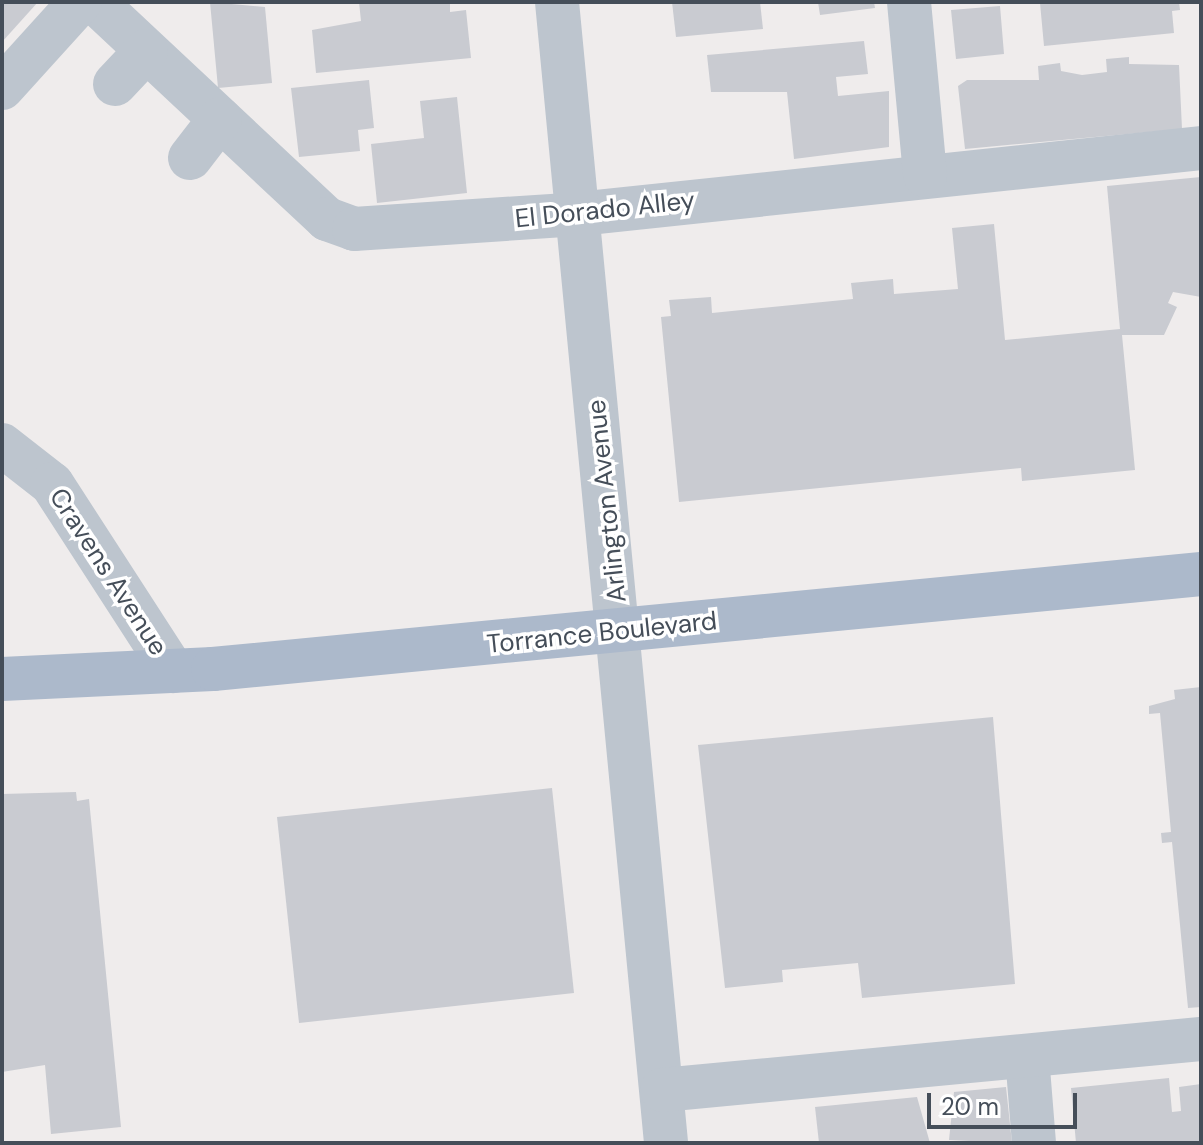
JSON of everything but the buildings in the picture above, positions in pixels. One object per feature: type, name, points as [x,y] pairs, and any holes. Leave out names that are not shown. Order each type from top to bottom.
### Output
[{"type":"main road","name":"Torrance Boulevard","points":[[2,679],[173,671],[620,632],[1201,574]]},
{"type":"street","points":[[2,88],[80,2]]},
{"type":"street","name":"El Dorado Alley","points":[[95,2],[327,219],[354,229],[578,214],[1201,148]]},
{"type":"street","name":"Arlington Avenue","points":[[557,2],[620,632],[666,1143]]},
{"type":"street","points":[[909,2],[925,175]]},
{"type":"street","points":[[115,84],[146,51]]},
{"type":"street","points":[[190,158],[220,119]]},
{"type":"street","name":"Cravens Avenue","points":[[2,445],[52,484],[173,671]]},
{"type":"street","points":[[662,1090],[1201,1039]]},
{"type":"street","points":[[1027,1056],[1034,1143]]}]
